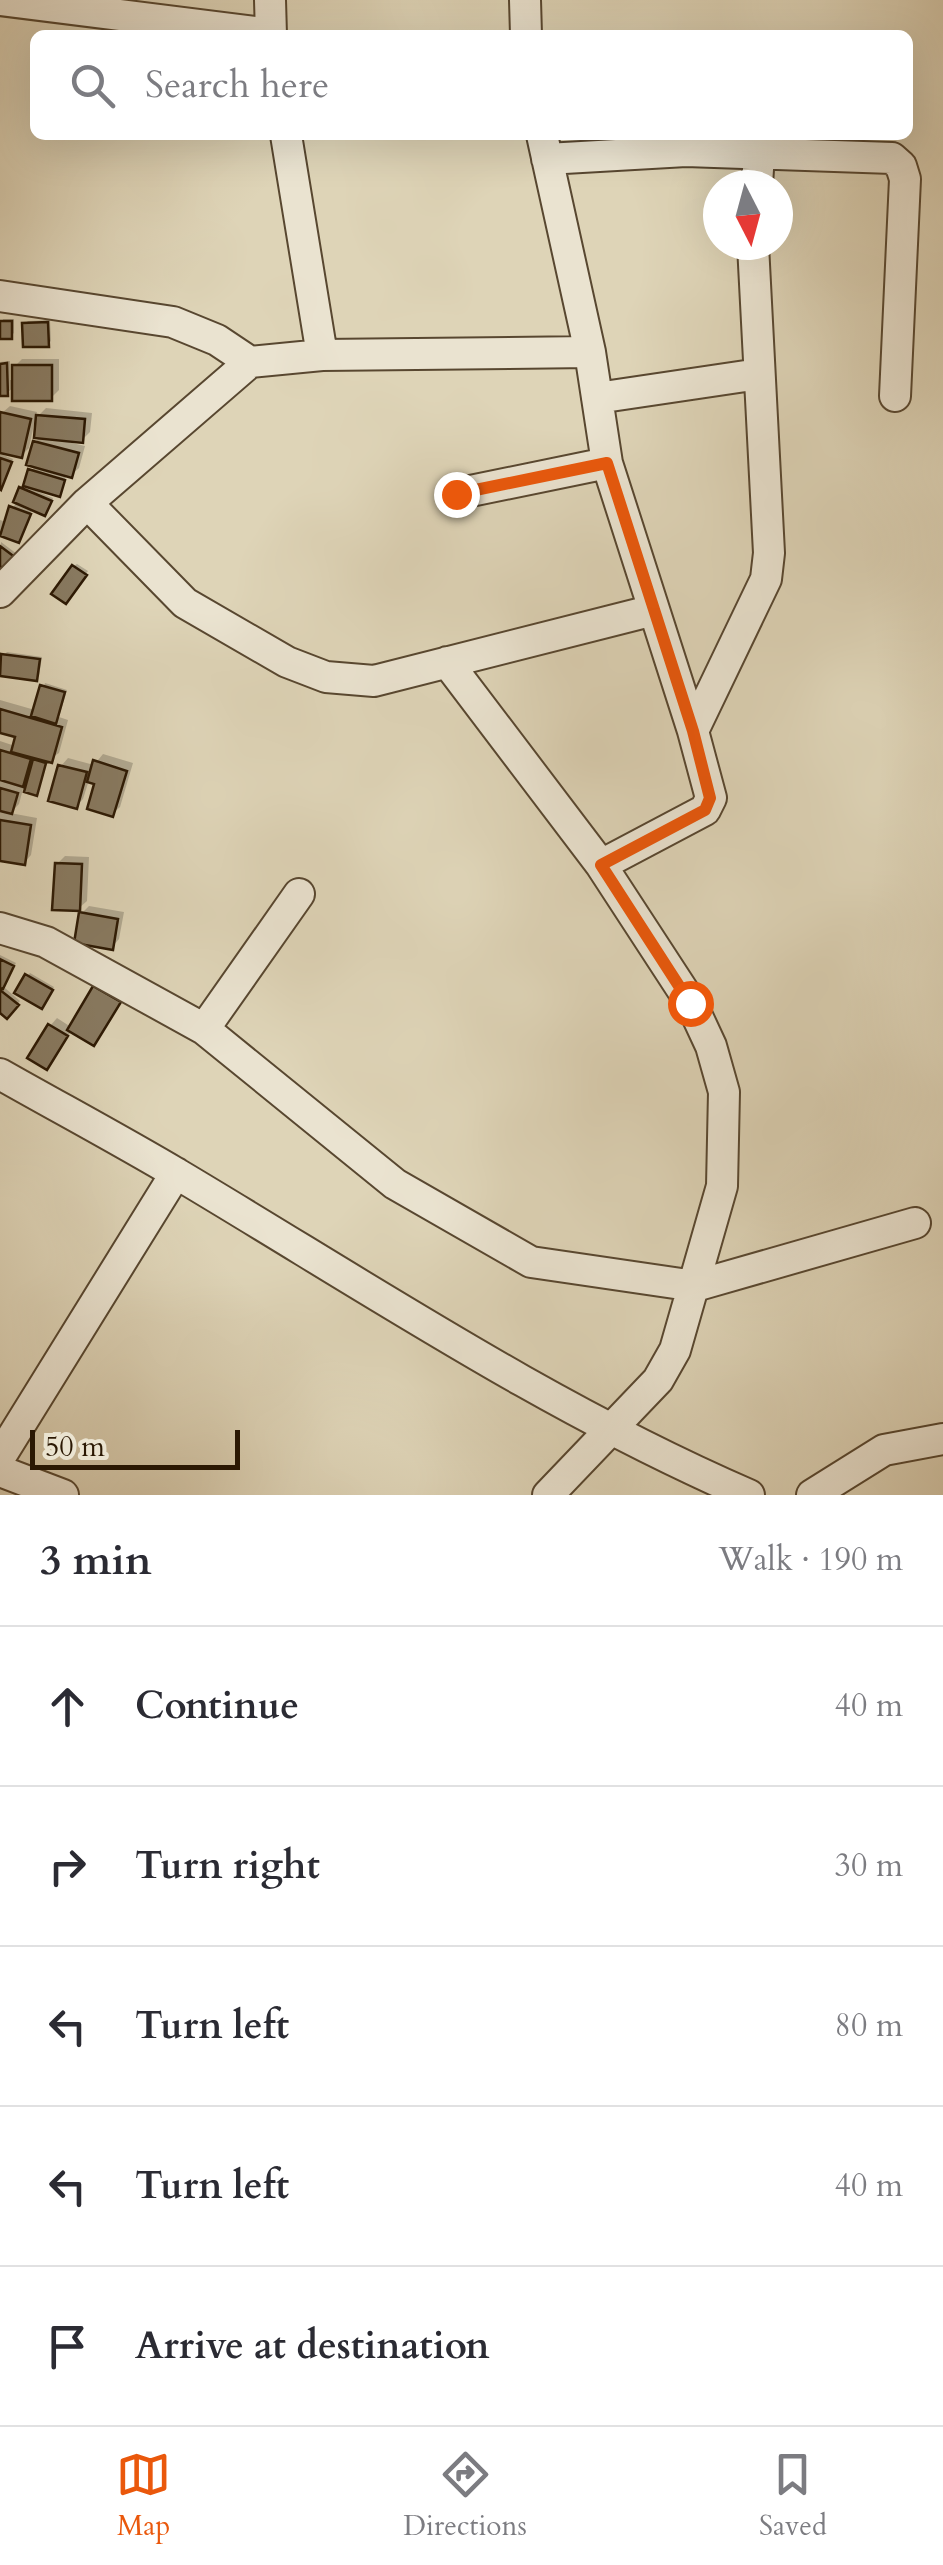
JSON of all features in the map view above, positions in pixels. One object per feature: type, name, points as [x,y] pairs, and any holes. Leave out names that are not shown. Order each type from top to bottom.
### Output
[{"type":"street","points":[[0,0],[232,30]]},
{"type":"street","points":[[270,0],[271,30]]},
{"type":"street","points":[[525,0],[526,30]]},
{"type":"street","points":[[287,140],[322,355]]},
{"type":"street","points":[[601,865],[705,810],[709,804],[708,785],[607,463],[590,352],[544,147],[892,158],[901,166],[905,178],[895,396]]},
{"type":"street","points":[[758,170],[759,153]]},
{"type":"street","points":[[693,731],[766,578],[769,553],[754,260]]},
{"type":"street","points":[[0,296],[173,322],[217,340],[250,362]]},
{"type":"street","points":[[0,592],[87,503],[250,362],[322,355],[590,352]]},
{"type":"street","points":[[597,398],[759,374]]},
{"type":"street","points":[[456,494],[607,463]]},
{"type":"street","points":[[87,503],[184,603],[287,662],[326,677],[374,681],[654,610]]},
{"type":"street","points":[[447,662],[601,865],[690,1003],[712,1046],[724,1092],[722,1186],[675,1350],[658,1380],[548,1495]]},
{"type":"street","points":[[204,1029],[299,894]]},
{"type":"street","points":[[0,928],[46,942],[204,1029],[395,1184],[532,1262],[695,1286],[915,1223]]},
{"type":"street","points":[[0,1074],[176,1173],[443,1338],[610,1431],[749,1495]]},
{"type":"street","points":[[0,1457],[176,1173]]},
{"type":"street","points":[[812,1495],[884,1450],[943,1439]]},
{"type":"street","points":[[0,1472],[63,1495]]},
{"type":"building","points":[[0,321],[12,321],[12,339],[0,339]]},
{"type":"building","points":[[48,322],[49,347],[23,347],[22,323]]},
{"type":"building","points":[[7,363],[8,396],[0,396],[0,364]]},
{"type":"building","points":[[12,365],[52,365],[52,401],[12,401]]},
{"type":"building","points":[[0,412],[31,419],[22,458],[0,453]]},
{"type":"building","points":[[36,415],[85,419],[83,443],[34,438]]},
{"type":"building","points":[[33,441],[79,453],[72,478],[26,465]]},
{"type":"building","points":[[0,458],[12,462],[1,490],[0,489]]},
{"type":"building","points":[[28,469],[65,480],[60,497],[23,486]]},
{"type":"building","points":[[19,487],[52,501],[45,516],[13,502]]},
{"type":"building","points":[[9,506],[31,514],[19,543],[0,536]]},
{"type":"building","points":[[0,546],[16,558],[6,571],[0,566]]},
{"type":"building","points":[[72,565],[87,575],[66,604],[51,594]]},
{"type":"building","points":[[1,654],[40,659],[37,681],[0,676]]},
{"type":"building","points":[[40,685],[65,692],[56,724],[31,716]]},
{"type":"building","points":[[0,709],[62,727],[52,763],[11,752],[15,737],[0,733]]},
{"type":"building","points":[[0,750],[31,759],[23,787],[0,780]]},
{"type":"building","points":[[33,759],[46,763],[37,796],[24,792]]},
{"type":"building","points":[[93,760],[127,771],[113,817],[87,809],[94,784],[87,782]]},
{"type":"building","points":[[58,765],[87,772],[77,809],[48,801]]},
{"type":"building","points":[[0,788],[18,793],[12,814],[0,811]]},
{"type":"building","points":[[0,820],[31,825],[25,865],[0,861]]},
{"type":"building","points":[[55,863],[82,864],[80,911],[52,910]]},
{"type":"building","points":[[79,912],[118,919],[113,950],[74,943]]},
{"type":"building","points":[[0,959],[14,966],[3,989],[0,988]]},
{"type":"building","points":[[25,974],[53,990],[42,1009],[14,993]]},
{"type":"building","points":[[93,986],[121,1002],[94,1046],[67,1030]]},
{"type":"building","points":[[0,990],[19,1005],[7,1019],[0,1013]]},
{"type":"building","points":[[48,1024],[68,1036],[47,1070],[27,1058]]},
{"type":"route","points":[[456,494],[607,463],[693,731],[710,798],[705,810],[601,865],[690,1003]]}]
